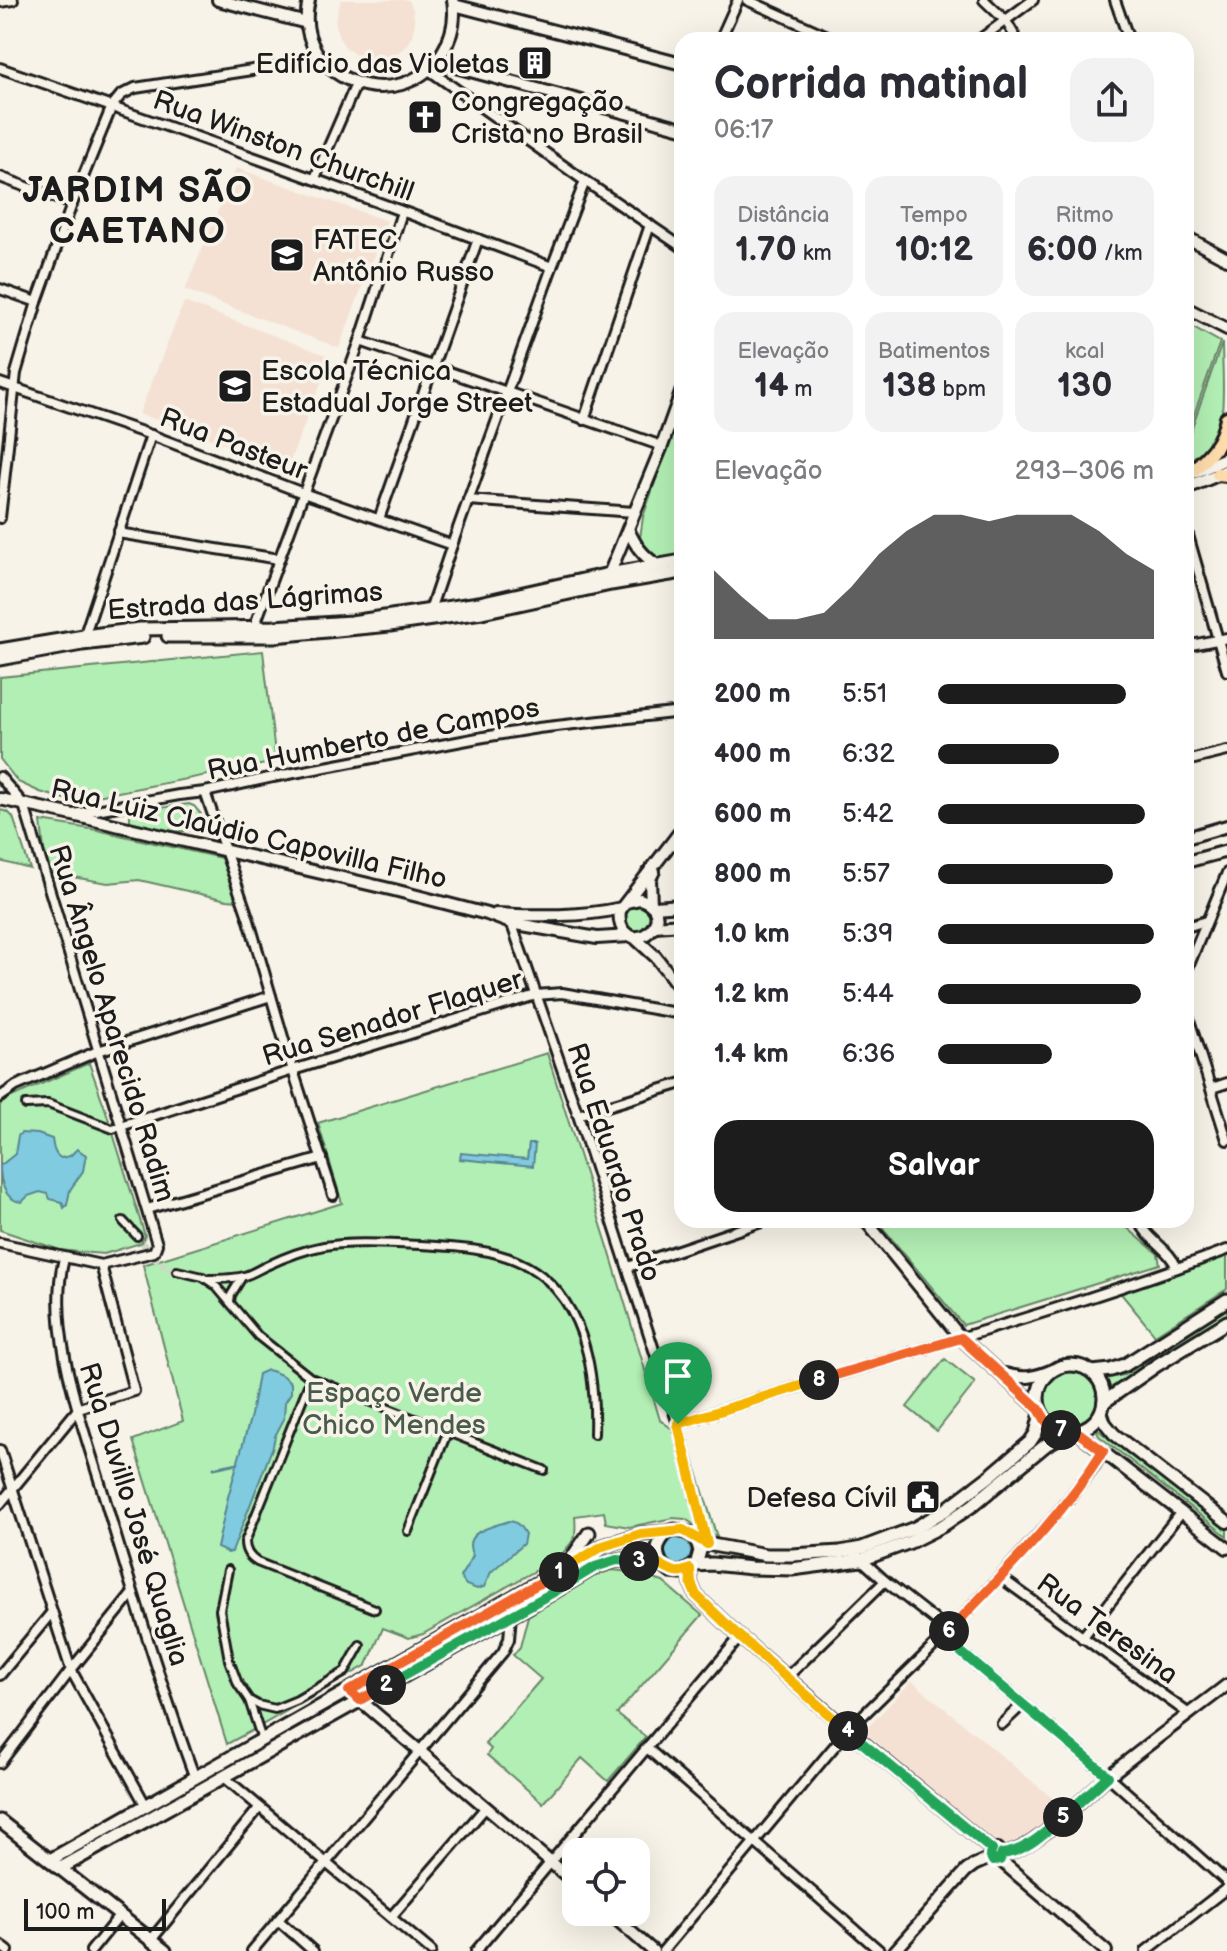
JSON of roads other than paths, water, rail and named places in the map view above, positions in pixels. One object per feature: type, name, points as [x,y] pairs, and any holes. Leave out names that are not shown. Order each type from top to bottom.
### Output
[{"type":"main road","points":[[1194,471],[1219,443],[1227,418]]},
{"type":"main road","points":[[1194,475],[1227,458]]},
{"type":"main road","points":[[1194,478],[1224,473]]},
{"type":"main road","name":"Estrada das Lágrimas","points":[[0,659],[140,629],[341,631],[429,614],[482,612],[674,562]]},
{"type":"main road","name":"Estrada das Lágrimas","points":[[607,579],[674,573]]},
{"type":"main road","name":"Estrada das Lágrimas","points":[[0,650],[83,640]]},
{"type":"main road","points":[[1092,1372],[1125,1365],[1227,1300]]},
{"type":"main road","points":[[668,1532],[657,1549],[658,1559],[671,1572],[681,1573],[693,1567],[712,1564],[792,1569],[861,1560],[910,1542],[942,1526],[985,1496],[1047,1444],[1090,1426],[1103,1407],[1157,1365],[1227,1322]]},
{"type":"main road","points":[[50,1860],[616,1541],[641,1534],[683,1530],[707,1544],[766,1555],[862,1548],[915,1528],[944,1511],[1030,1442],[1036,1433],[1040,1411],[1037,1398],[1039,1387],[1053,1370],[1073,1365],[1092,1372],[1102,1387],[1103,1407]]},
{"type":"main road","points":[[1040,1411],[1053,1427],[1073,1432]]},
{"type":"main road","points":[[565,1568],[589,1533]]},
{"type":"main road","points":[[693,1567],[700,1551],[696,1538]]},
{"type":"main road","points":[[61,1868],[606,1562],[625,1560],[662,1565]]},
{"type":"main road","points":[[0,1821],[165,1951]]},
{"type":"street","points":[[0,2],[13,0]]},
{"type":"street","points":[[218,0],[307,23]]},
{"type":"street","points":[[309,0],[307,23],[311,41],[319,55],[335,72],[356,84],[371,88],[402,85],[433,66],[448,45],[454,25],[453,2],[674,62]]},
{"type":"street","points":[[724,32],[738,0]]},
{"type":"street","points":[[747,0],[818,32]]},
{"type":"street","points":[[984,0],[1006,21],[1012,32]]},
{"type":"street","points":[[990,32],[1033,0]]},
{"type":"street","points":[[1115,0],[1126,32]]},
{"type":"street","points":[[0,518],[13,387],[37,302],[112,106],[121,95],[135,88],[311,61],[319,55]]},
{"type":"street","points":[[433,66],[674,124]]},
{"type":"street","points":[[433,66],[585,181],[674,242]]},
{"type":"street","name":"Rua Winston Churchill","points":[[0,68],[315,178],[552,267]]},
{"type":"street","points":[[315,178],[356,84]]},
{"type":"street","points":[[0,177],[72,204]]},
{"type":"street","points":[[429,614],[585,181]]},
{"type":"street","points":[[252,632],[360,341],[402,212]]},
{"type":"street","points":[[584,420],[650,225]]},
{"type":"street","points":[[379,519],[478,239]]},
{"type":"street","points":[[1194,241],[1227,259]]},
{"type":"street","points":[[0,289],[37,302]]},
{"type":"street","points":[[1194,312],[1227,329]]},
{"type":"street","points":[[360,341],[662,446]]},
{"type":"street","name":"Rua Pasteur","points":[[0,383],[452,545]]},
{"type":"street","points":[[607,579],[674,412]]},
{"type":"street","points":[[83,640],[151,435]]},
{"type":"street","points":[[468,500],[634,512]]},
{"type":"street","points":[[628,529],[638,549],[657,565]]},
{"type":"street","points":[[118,533],[279,559]]},
{"type":"street","points":[[1194,553],[1222,639],[1227,671]]},
{"type":"street","points":[[1194,644],[1222,639]]},
{"type":"street","name":"Rua Humberto de Campos","points":[[73,815],[493,735],[674,713]]},
{"type":"street","points":[[1194,759],[1227,751]]},
{"type":"street","name":"Rua Ângelo Aparecido Radim","points":[[0,777],[24,805],[157,1244],[154,1252],[101,1265]]},
{"type":"street","points":[[205,792],[248,917],[333,1195]]},
{"type":"street","name":"Rua Luiz Claúdio Capovilla Filho","points":[[0,799],[394,890],[547,930],[597,938],[632,936]]},
{"type":"street","points":[[1194,836],[1227,826]]},
{"type":"street","points":[[674,839],[624,905],[619,917],[620,925],[656,957],[674,981]]},
{"type":"street","points":[[1194,860],[1227,851]]},
{"type":"street","points":[[656,957],[652,941],[656,915],[652,906],[650,879],[659,858]]},
{"type":"street","points":[[1194,952],[1227,873]]},
{"type":"street","points":[[624,905],[640,899],[652,906],[674,905]]},
{"type":"street","name":"Rua Luiz Claúdio Capovilla Filho","points":[[510,919],[609,911],[624,905]]},
{"type":"street","points":[[546,914],[547,930]]},
{"type":"street","name":"Rua Eduardo Prado","points":[[510,919],[578,1115],[678,1424],[707,1544]]},
{"type":"street","points":[[1194,925],[1206,921]]},
{"type":"street","points":[[632,936],[645,935],[653,928],[674,925]]},
{"type":"street","name":"Rua Senador Flaquer","points":[[121,1126],[536,995],[562,993],[674,1013]]},
{"type":"street","points":[[0,1097],[16,1086],[98,1051],[271,996]]},
{"type":"street","points":[[1194,1034],[1227,1140]]},
{"type":"street","points":[[1212,1088],[1227,1083]]},
{"type":"street","points":[[578,1115],[674,1085]]},
{"type":"street","points":[[26,1105],[48,1104],[113,1129],[121,1126]]},
{"type":"street","points":[[147,1209],[322,1158]]},
{"type":"street","points":[[123,1221],[137,1236]]},
{"type":"street","points":[[628,1267],[743,1228]]},
{"type":"street","points":[[872,1228],[961,1338],[1040,1411]]},
{"type":"street","points":[[1144,1228],[1167,1252],[1177,1268]]},
{"type":"street","points":[[0,1243],[101,1265],[134,1391],[79,1408],[0,1504]]},
{"type":"street","points":[[177,1271],[207,1279],[242,1277],[295,1254],[327,1246],[430,1246],[483,1251],[517,1260],[551,1285],[579,1326],[590,1364],[594,1434]]},
{"type":"street","points":[[678,1424],[961,1338],[1227,1250]]},
{"type":"street","name":"Rua Duvillo José Quaglia","points":[[64,1258],[59,1285],[59,1311],[65,1362],[133,1593],[195,1778]]},
{"type":"street","points":[[230,1301],[242,1277]]},
{"type":"street","points":[[207,1279],[230,1301],[258,1336],[311,1378],[544,1470]]},
{"type":"street","points":[[1000,1372],[1022,1379],[1053,1370]]},
{"type":"street","points":[[311,1378],[245,1542],[245,1549],[257,1562],[375,1609]]},
{"type":"street","points":[[1103,1407],[1105,1423],[1114,1434],[1227,1522]]},
{"type":"street","points":[[1073,1432],[1103,1451],[1227,1548]]},
{"type":"street","points":[[408,1531],[447,1433]]},
{"type":"street","points":[[0,1450],[71,1670],[146,1806]]},
{"type":"street","points":[[663,1951],[848,1730],[946,1634],[1051,1521],[1103,1451]]},
{"type":"street","points":[[1082,1638],[1181,1512]]},
{"type":"street","points":[[851,1550],[1227,1885],[1146,1951]]},
{"type":"street","points":[[693,1567],[691,1583],[696,1595],[740,1637],[1106,1951]]},
{"type":"street","points":[[228,1570],[220,1610],[229,1660],[238,1684],[249,1700],[262,1740]]},
{"type":"street","name":"Rua Teresina","points":[[1000,1577],[1189,1714]]},
{"type":"street","points":[[787,1677],[885,1581]]},
{"type":"street","points":[[0,1763],[133,1593]]},
{"type":"street","points":[[0,1675],[52,1612]]},
{"type":"street","points":[[252,1951],[503,1652],[509,1639],[511,1615]]},
{"type":"street","points":[[476,1951],[740,1637]]},
{"type":"street","points":[[249,1700],[275,1709],[297,1700],[345,1672],[360,1645]]},
{"type":"street","points":[[895,1951],[966,1871],[996,1855],[1016,1852],[1034,1840],[1108,1776],[1227,1685]]},
{"type":"street","points":[[349,1691],[562,1872]]},
{"type":"street","points":[[1002,1724],[1023,1704]]},
{"type":"street","points":[[648,1749],[880,1951]]},
{"type":"street","points":[[224,1777],[431,1951]]},
{"type":"street","points":[[391,1917],[486,1807]]},
{"type":"street","points":[[151,1940],[259,1808]]},
{"type":"street","points":[[91,1951],[120,1915]]},
{"type":"street","points":[[278,1920],[313,1951]]},
{"type":"street","points":[[624,1926],[653,1951]]},
{"type":"street","points":[[0,1945],[8,1951]]},
{"type":"water","points":[[21,1133],[52,1139],[55,1153],[61,1158],[70,1156],[77,1149],[86,1155],[83,1171],[70,1190],[64,1208],[62,1202],[50,1199],[48,1194],[40,1192],[22,1202],[11,1198],[4,1189],[0,1166],[15,1154]]},
{"type":"water","points":[[529,1144],[535,1144],[533,1166],[460,1159],[461,1153],[527,1159]]},
{"type":"water","points":[[267,1370],[288,1380],[291,1393],[285,1402],[284,1419],[232,1552],[228,1553],[217,1548],[251,1415],[258,1374]]},
{"type":"water","points":[[509,1521],[524,1531],[523,1544],[491,1572],[484,1587],[477,1589],[466,1585],[460,1577],[473,1556],[470,1548],[474,1536]]},
{"type":"water","points":[[677,1538],[687,1542],[691,1552],[687,1562],[677,1566],[667,1562],[663,1552],[667,1542]]},
{"type":"waterway","points":[[214,1468],[238,1463]]},
{"type":"tunnel","points":[[137,1236],[159,1262],[177,1271]]},
{"type":"place","name":"Edifício das Violetas","points":[[535,63]]},
{"type":"place","name":"Congregação Crista no Brasil","points":[[425,117]]},
{"type":"place","name":"FATEC Antônio Russo","points":[[287,255]]},
{"type":"place","name":"Escola Técnica Estadual Jorge Street","points":[[235,386]]},
{"type":"place","name":"Defesa Cívil","points":[[923,1497]]},
{"type":"district","name":"JARDIM SÃO CAETANO","points":[[138,210]]},
{"type":"park label","name":"Espaço Verde Chico Mendes","points":[[394,1408]]}]
